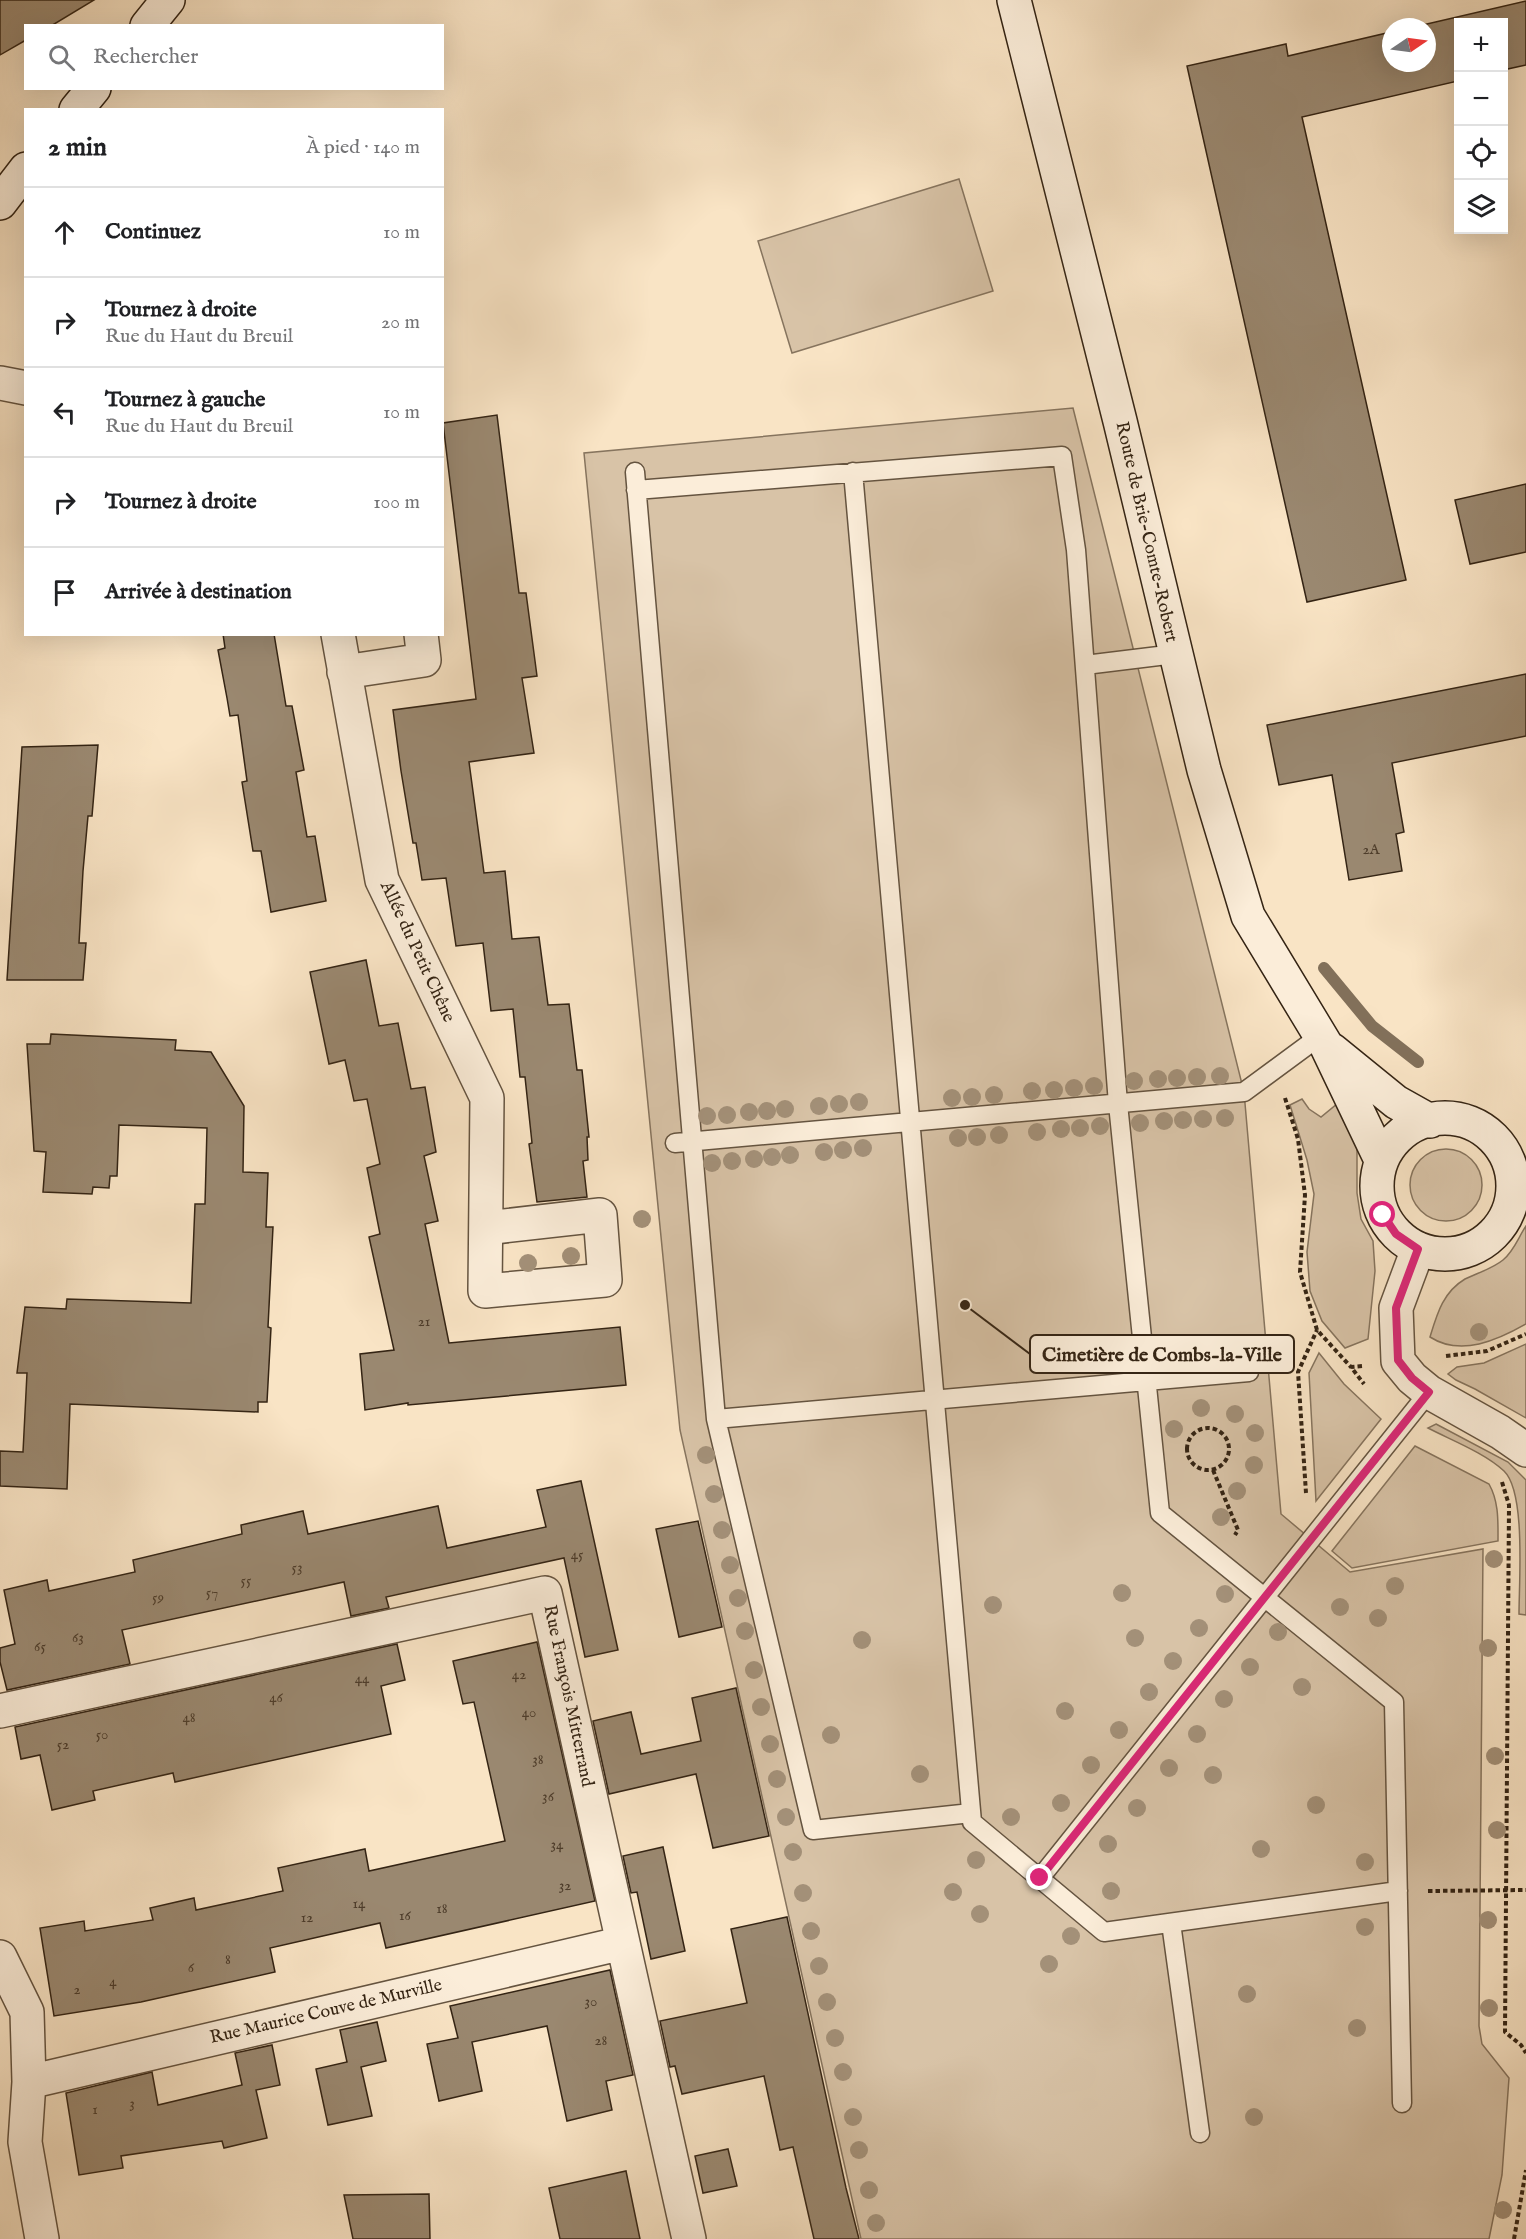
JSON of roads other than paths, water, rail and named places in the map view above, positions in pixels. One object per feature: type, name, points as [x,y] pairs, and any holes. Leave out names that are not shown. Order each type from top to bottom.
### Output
[{"type":"street","points":[[149,24],[168,0]]},
{"type":"street","name":"Route de Brie-Comte-Robert","points":[[1014,0],[1120,421],[1204,770],[1248,916],[1323,1041],[1381,1160]]},
{"type":"street","points":[[78,108],[92,90]]},
{"type":"street","points":[[0,383],[24,388]]},
{"type":"street","name":"Allée du Petit Chêne","points":[[338,636],[381,880],[487,1098],[486,1228]]},
{"type":"street","points":[[344,672],[424,660],[421,636]]},
{"type":"street","name":"Route de Brie-Comte-Robert","points":[[1323,1041],[1396,1102],[1430,1121]]},
{"type":"street","points":[[1486,1132],[1497,1142],[1509,1163],[1513,1187],[1511,1203],[1516,1211],[1484,1242],[1465,1251],[1441,1254],[1418,1249],[1396,1234],[1383,1215],[1377,1192],[1381,1160],[1394,1140],[1412,1125],[1442,1118],[1465,1121],[1526,1149]]},
{"type":"street","points":[[1418,1249],[1396,1308],[1398,1360],[1412,1378],[1429,1392],[1500,1432],[1526,1450]]},
{"type":"street","name":"Rue François Mitterrand","points":[[0,1711],[545,1593],[689,2239]]},
{"type":"street","name":"Rue Maurice Couve de Murville","points":[[29,2082],[622,1942]]},
{"type":"street","points":[[0,1957],[27,2012],[29,2082],[25,2142],[42,2239]]},
{"type":"lane","points":[[636,490],[1062,456],[1076,550],[1118,1104],[1160,1513],[1395,1701],[1402,2103]]},
{"type":"lane","points":[[635,472],[684,1142],[716,1419],[813,1830],[970,1813]]},
{"type":"lane","points":[[853,472],[972,1822],[1104,1932],[1398,1891]]},
{"type":"lane","points":[[1085,665],[1175,654]]},
{"type":"lane","points":[[684,1142],[1244,1092],[1276,1069],[1323,1041]]},
{"type":"lane","points":[[716,1419],[1249,1372]]},
{"type":"lane","points":[[1040,1878],[1429,1392]]},
{"type":"lane","points":[[1170,1923],[1200,2133]]},
{"type":"waterway","points":[[1324,968],[1372,1026],[1418,1062]]},
{"type":"place","name":"Cimetière de Combs-la-Ville","points":[[965,1305]]}]
